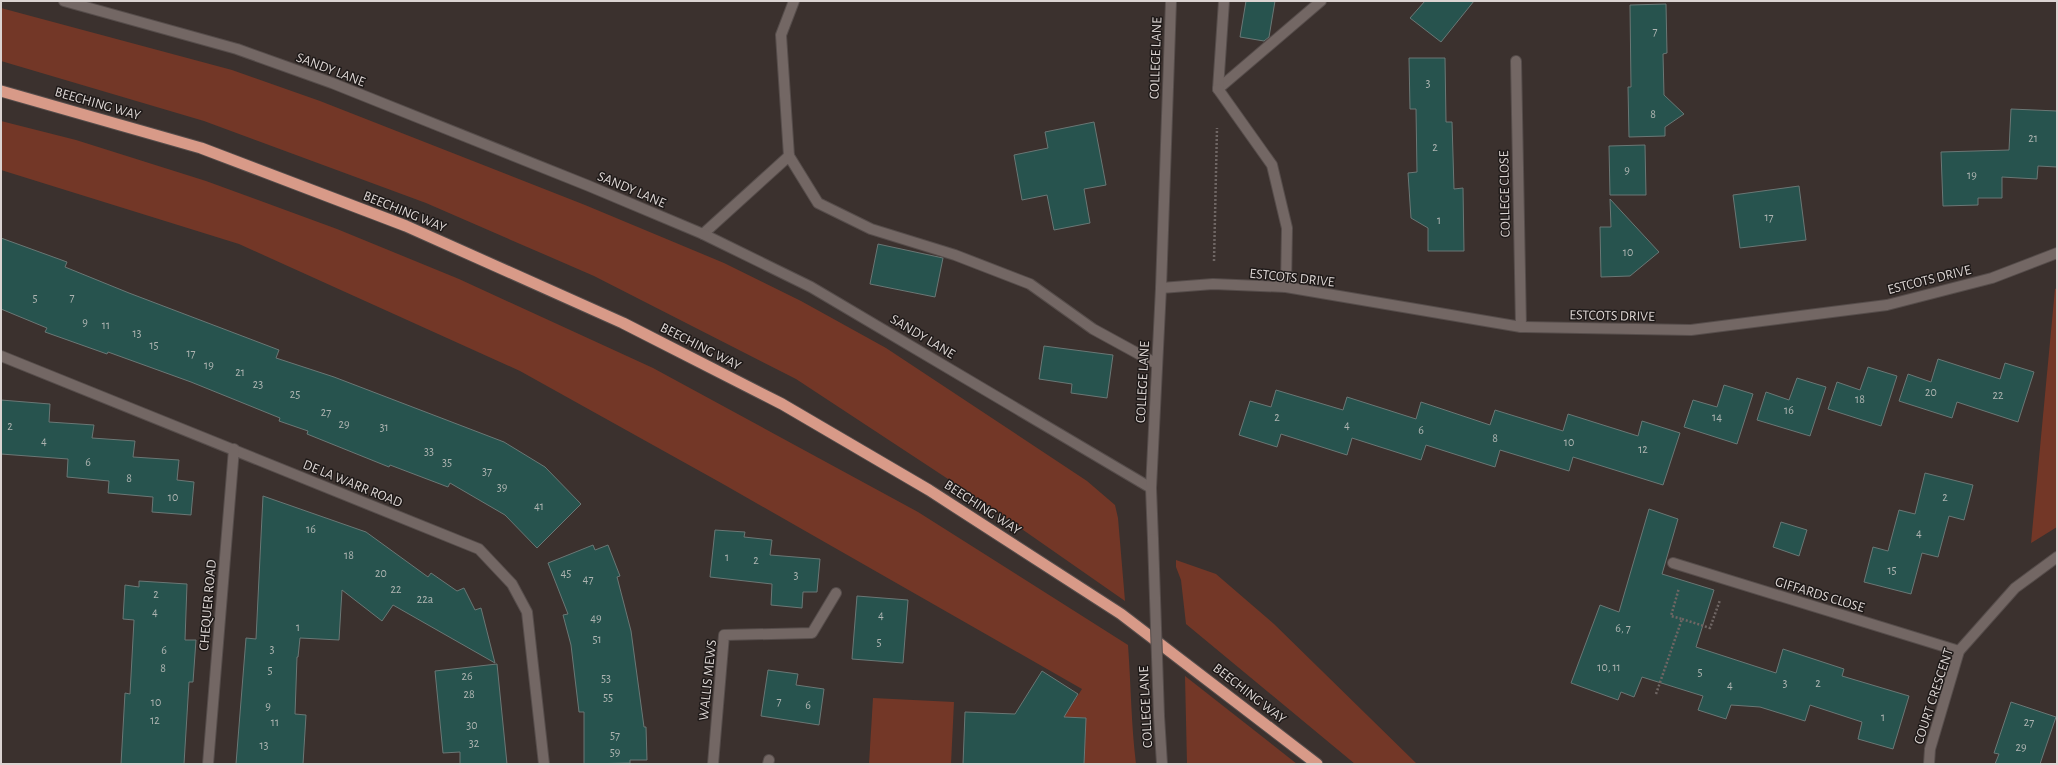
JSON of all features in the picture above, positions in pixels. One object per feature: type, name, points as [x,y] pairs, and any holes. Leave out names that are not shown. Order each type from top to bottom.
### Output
[{"type":"highway","name":"BEECHING WAY","points":[[1,91],[209,151],[406,226],[623,323],[782,404],[929,490],[1121,614],[1317,764]]},
{"type":"street","name":"SANDY LANE","points":[[64,1],[237,49],[332,83],[589,186],[703,234],[811,287],[1151,488]]},
{"type":"street","points":[[794,1],[781,35],[789,156],[818,202],[871,229],[955,255],[1030,284],[1094,329],[1157,364]]},
{"type":"street","name":"COLLEGE LANE","points":[[1162,764],[1151,488],[1161,288],[1170,1]]},
{"type":"street","points":[[1224,1],[1218,89],[1272,165],[1287,228],[1286,287]]},
{"type":"street","points":[[1218,89],[1321,1]]},
{"type":"street","name":"COLLEGE CLOSE","points":[[1516,61],[1521,327]]},
{"type":"street","points":[[703,234],[789,156]]},
{"type":"street","name":"ESTCOTS DRIVE","points":[[1161,288],[1213,284],[1286,287],[1521,327],[1691,330],[1887,305],[1992,278],[2057,253]]},
{"type":"street","name":"DE LA WARR ROAD","points":[[1,356],[478,549],[512,584],[527,612],[544,764]]},
{"type":"street","name":"CHEQUER ROAD","points":[[208,764],[234,449]]},
{"type":"street","name":"COURT CRESCENT","points":[[1928,764],[1930,749],[1959,651],[2015,588],[2057,557]]},
{"type":"street","name":"GIFFARDS CLOSE","points":[[1673,563],[1959,651]]},
{"type":"street","name":"WALLIS MEWS","points":[[713,764],[724,635],[812,633],[836,593]]},
{"type":"path","points":[[1213,284],[1218,89]]},
{"type":"path","points":[[1686,567],[1671,616],[1710,628],[1726,579]]},
{"type":"path","points":[[1656,694],[1682,619]]},
{"type":"shaded area","points":[[1,8],[232,70],[320,101],[585,205],[724,263],[801,301],[886,348],[1087,481],[1115,505],[1118,518],[1125,601],[980,500],[796,379],[594,276],[426,203],[204,121],[1,61]]},
{"type":"shaded area","points":[[1,121],[76,140],[206,181],[337,229],[459,279],[653,368],[918,512],[1128,645],[1136,764],[1084,764],[1086,718],[1064,717],[1082,689],[723,484],[520,371],[239,244],[1,170]]},
{"type":"shaded area","points":[[2057,288],[2057,527],[2031,543],[2055,289]]},
{"type":"shaded area","points":[[1176,560],[1216,574],[1274,624],[1417,764],[1355,764],[1186,624],[1181,580],[1176,567]]},
{"type":"shaded area","points":[[1185,676],[1297,764],[1187,764]]},
{"type":"shaded area","points":[[873,698],[954,702],[951,764],[869,764]]},
{"type":"building","points":[[1246,1],[1275,1],[1269,37],[1264,41],[1240,37]]},
{"type":"building","points":[[1425,1],[1474,1],[1441,42],[1410,18]]},
{"type":"building","points":[[1666,4],[1667,53],[1663,54],[1664,95],[1684,114],[1665,127],[1665,136],[1629,137],[1628,87],[1631,87],[1630,5]]},
{"type":"building","points":[[1409,58],[1445,58],[1446,122],[1452,122],[1454,189],[1463,188],[1464,251],[1428,251],[1428,228],[1411,218],[1408,173],[1417,172],[1416,109],[1410,109]]},
{"type":"building","points":[[2011,109],[2057,111],[2057,167],[2038,166],[2037,179],[2002,177],[2002,198],[1978,198],[1978,205],[1943,206],[1941,152],[2009,150]]},
{"type":"building","points":[[1094,122],[1106,185],[1084,189],[1090,223],[1054,230],[1047,195],[1022,200],[1014,155],[1048,148],[1045,132]]},
{"type":"building","points":[[1645,145],[1646,195],[1610,195],[1609,146]]},
{"type":"building","points":[[1799,186],[1806,240],[1740,248],[1733,195]]},
{"type":"building","points":[[1610,199],[1659,252],[1630,276],[1601,277],[1600,227],[1611,227]]},
{"type":"building","points":[[1,238],[67,262],[65,267],[129,293],[279,350],[276,358],[334,377],[504,442],[545,467],[581,504],[537,548],[505,515],[450,483],[448,487],[390,465],[389,467],[307,434],[308,431],[279,421],[280,418],[191,382],[108,352],[107,354],[45,332],[47,328],[1,309]]},
{"type":"building","points":[[878,244],[943,258],[935,297],[870,284]]},
{"type":"building","points":[[1044,346],[1113,355],[1107,398],[1071,393],[1072,384],[1039,379]]},
{"type":"building","points":[[1938,359],[2000,379],[2005,363],[2034,372],[2018,422],[1957,402],[1952,418],[1899,401],[1908,374],[1931,382]]},
{"type":"building","points":[[1868,367],[1897,376],[1881,426],[1828,409],[1837,382],[1860,390]]},
{"type":"building","points":[[1797,378],[1826,387],[1810,436],[1757,420],[1766,392],[1789,400]]},
{"type":"building","points":[[1724,385],[1753,394],[1737,444],[1684,427],[1693,400],[1717,407]]},
{"type":"building","points":[[1276,390],[1343,410],[1347,397],[1416,419],[1421,402],[1490,425],[1495,410],[1563,431],[1568,414],[1638,436],[1642,421],[1680,433],[1663,485],[1573,457],[1569,471],[1500,450],[1495,467],[1426,445],[1421,460],[1352,438],[1347,455],[1281,434],[1277,447],[1239,435],[1250,401],[1271,407]]},
{"type":"building","points":[[1,400],[50,404],[49,422],[94,425],[92,438],[135,441],[133,457],[179,460],[177,480],[194,482],[191,515],[152,512],[153,497],[108,493],[109,481],[67,477],[68,459],[1,454]]},
{"type":"building","points":[[1925,473],[1973,485],[1964,520],[1949,516],[1938,557],[1922,553],[1911,594],[1864,582],[1873,547],[1888,551],[1899,510],[1915,514]]},
{"type":"building","points":[[263,496],[366,532],[428,577],[431,573],[457,591],[464,588],[475,610],[481,608],[495,663],[393,605],[382,621],[342,590],[339,640],[300,638],[297,657],[295,714],[306,715],[303,764],[236,764],[246,638],[256,639]]},
{"type":"building","points":[[1649,509],[1678,519],[1662,574],[1714,590],[1696,647],[1776,673],[1783,649],[1844,669],[1842,676],[1909,696],[1893,749],[1858,739],[1862,722],[1810,705],[1805,721],[1760,707],[1731,705],[1726,719],[1698,710],[1703,696],[1642,677],[1634,697],[1621,692],[1618,700],[1571,683],[1600,605],[1619,612]]},
{"type":"building","points":[[1781,522],[1807,530],[1799,556],[1773,547]]},
{"type":"building","points":[[715,530],[745,532],[744,537],[772,540],[770,555],[820,559],[817,592],[803,592],[802,608],[771,605],[772,584],[710,577]]},
{"type":"building","points":[[593,545],[595,550],[608,545],[620,576],[617,577],[631,631],[644,727],[646,727],[647,760],[630,760],[630,763],[584,764],[584,712],[579,712],[571,645],[563,615],[568,614],[548,563]]},
{"type":"building","points":[[139,581],[187,584],[185,640],[196,640],[193,682],[189,682],[184,764],[121,764],[125,693],[130,694],[134,620],[123,619],[125,585],[139,587]]},
{"type":"building","points":[[857,596],[908,600],[903,663],[852,659]]},
{"type":"building","points":[[497,664],[507,764],[460,764],[460,752],[443,753],[435,671]]},
{"type":"building","points":[[768,670],[798,674],[796,685],[824,689],[819,725],[761,716]]},
{"type":"building","points":[[1042,671],[1078,694],[1064,717],[1086,718],[1084,764],[963,764],[965,712],[1015,714]]},
{"type":"building","points":[[2011,702],[2056,717],[2040,764],[1995,764],[1999,754],[1994,753]]}]
